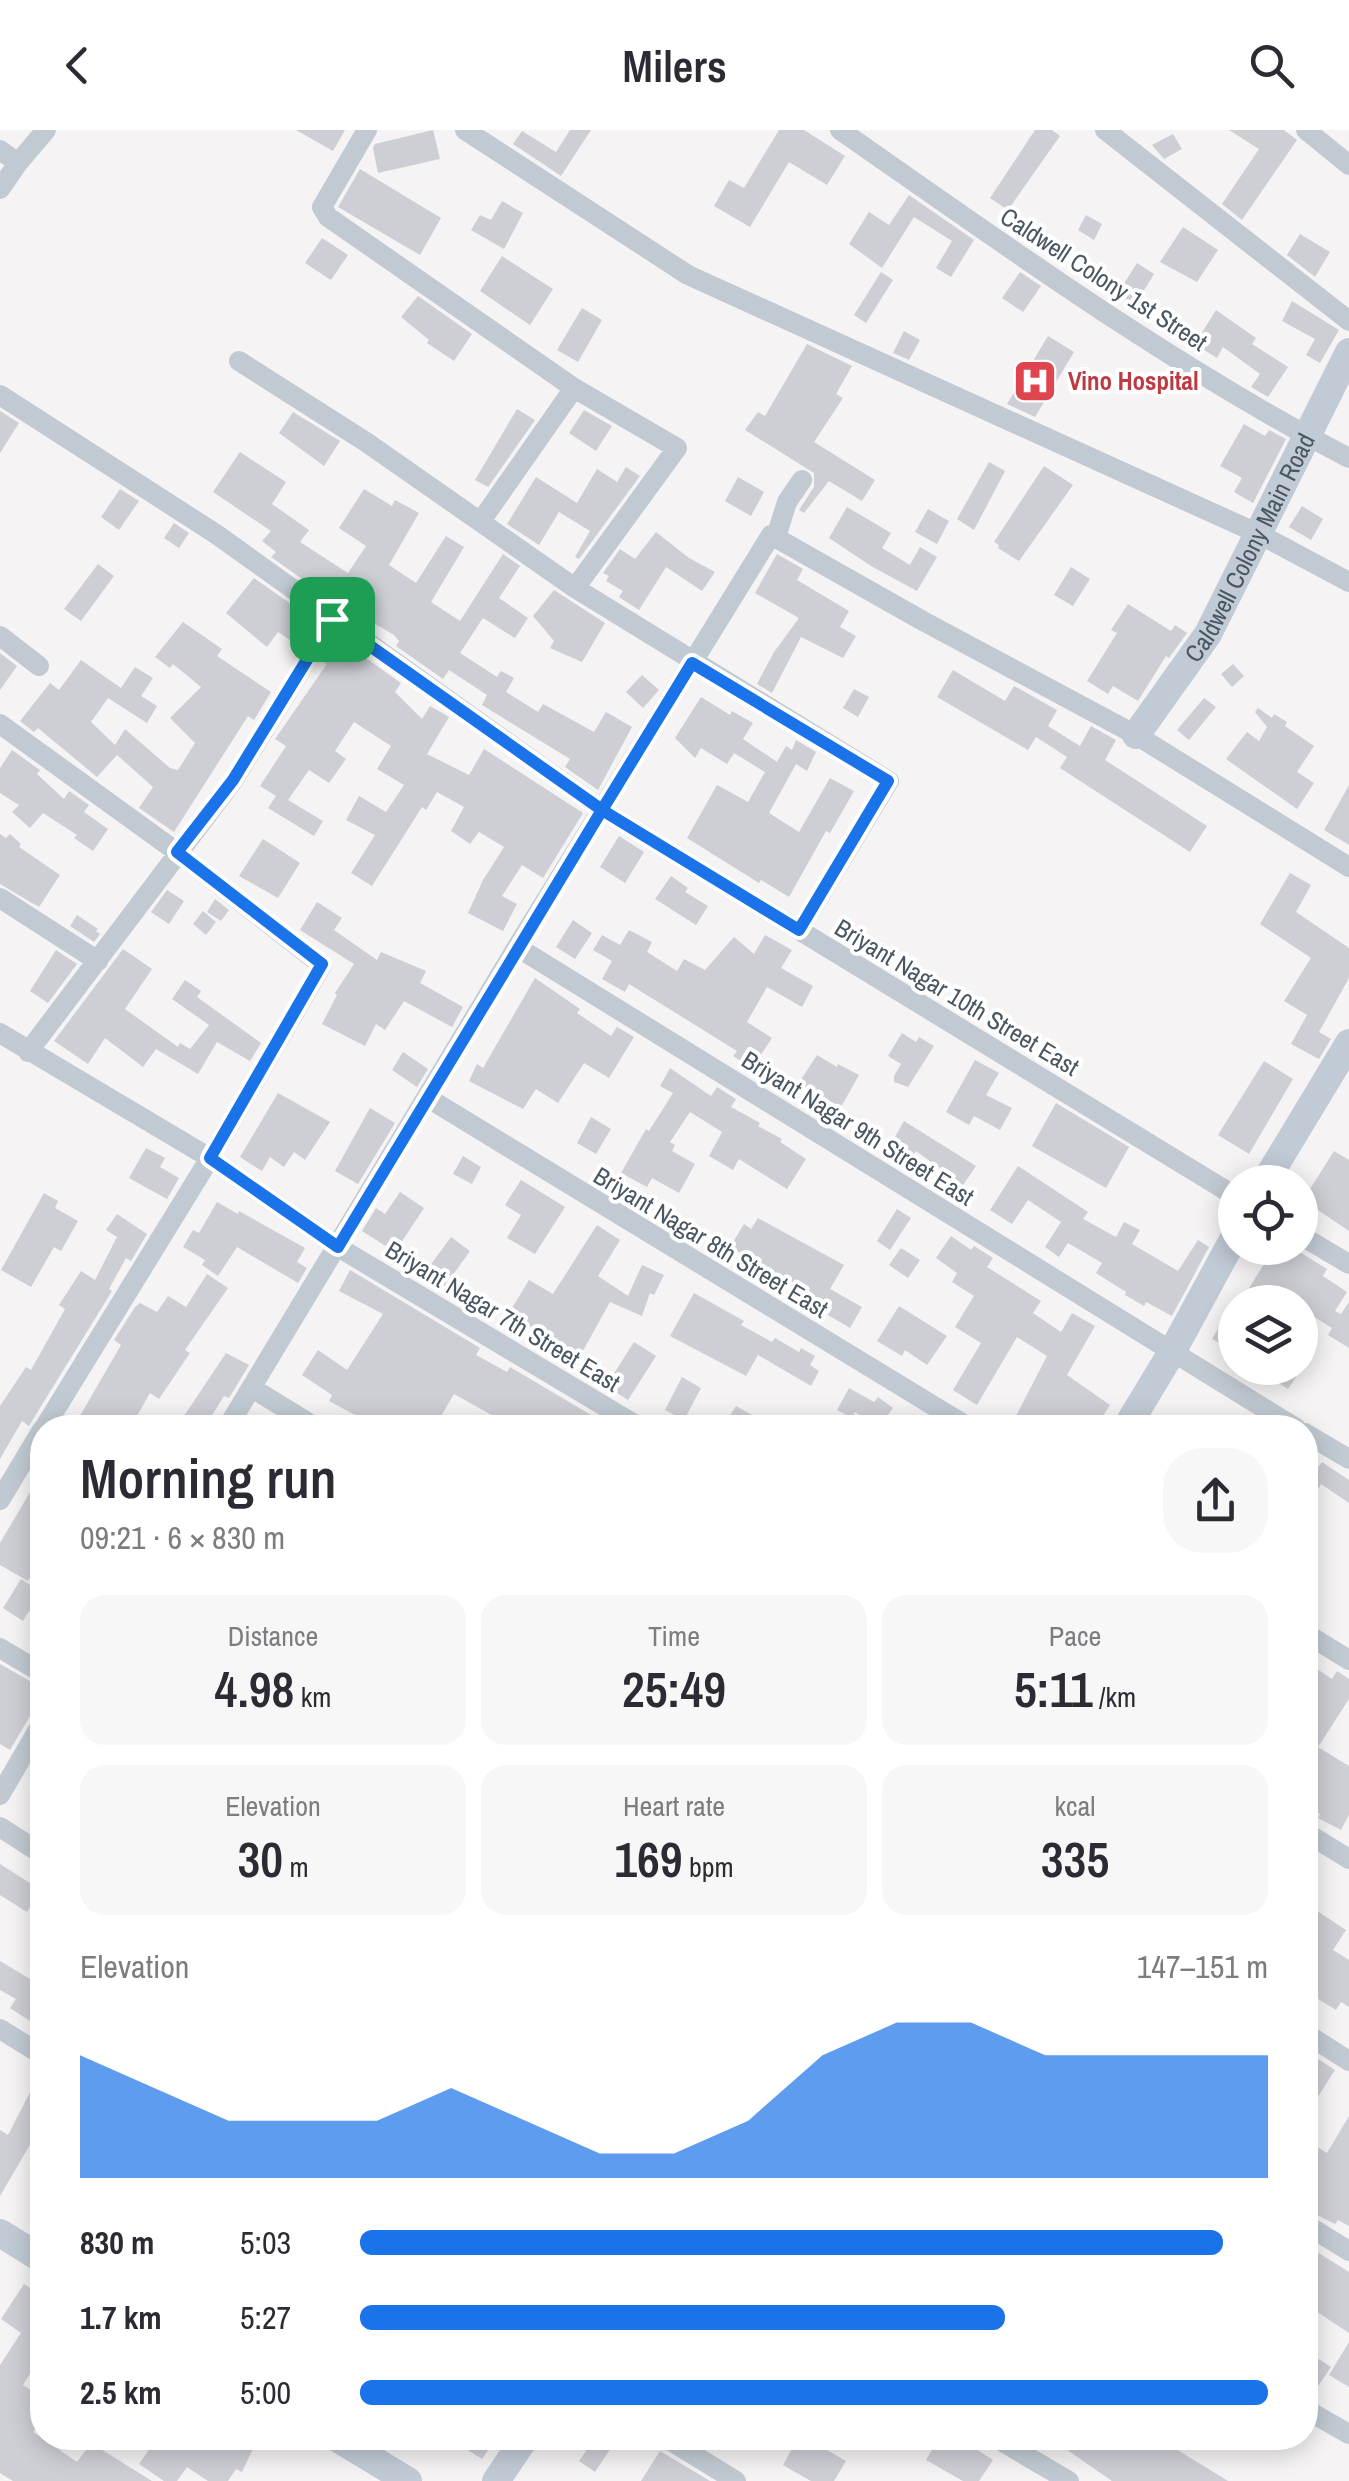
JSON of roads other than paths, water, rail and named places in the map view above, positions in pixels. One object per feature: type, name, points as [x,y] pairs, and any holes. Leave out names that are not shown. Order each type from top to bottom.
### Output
[{"type":"street","points":[[0,189],[46,130]]},
{"type":"street","points":[[367,130],[322,206],[328,216],[574,388],[677,448],[575,588]]},
{"type":"street","points":[[465,130],[688,276],[1259,534],[1349,582]]},
{"type":"street","name":"Caldwell Colony 1st Street","points":[[840,130],[1124,326],[1305,436],[1349,458]]},
{"type":"street","points":[[1105,130],[1349,321]]},
{"type":"street","points":[[1306,130],[1349,165]]},
{"type":"street","points":[[0,150],[18,163]]},
{"type":"street","name":"Caldwell Colony Main Road","points":[[1136,735],[1208,634],[1349,352]]},
{"type":"street","points":[[239,361],[366,442],[575,588],[888,781],[799,930]]},
{"type":"street","points":[[481,521],[574,388]]},
{"type":"street","name":"Briyant Nagar 10th Street East","points":[[0,395],[216,534],[602,810],[1218,1186]]},
{"type":"street","points":[[776,538],[788,502],[802,480]]},
{"type":"street","points":[[235,1415],[772,535],[1136,735],[1349,867]]},
{"type":"street","points":[[28,1052],[233,780],[332,619]]},
{"type":"street","points":[[0,636],[39,666]]},
{"type":"street","points":[[0,724],[177,852],[322,964],[210,1158],[52,1415]]},
{"type":"street","points":[[0,898],[98,960]]},
{"type":"street","name":"Briyant Nagar 9th Street East","points":[[518,946],[1275,1415]]},
{"type":"street","name":"Briyant Nagar 7th Street East","points":[[0,1033],[210,1158],[338,1247],[619,1415]]},
{"type":"street","points":[[1277,1165],[1347,1051]]},
{"type":"street","name":"Briyant Nagar 8th Street East","points":[[428,1098],[949,1415]]},
{"type":"street","points":[[1318,1246],[1349,1264]]},
{"type":"street","points":[[1134,1415],[1219,1265]]},
{"type":"street","points":[[252,1388],[297,1415]]},
{"type":"street","points":[[1318,1441],[1349,1460]]},
{"type":"street","points":[[0,1500],[30,1450]]},
{"type":"street","points":[[1318,1641],[1349,1660]]},
{"type":"street","points":[[0,1648],[30,1666]]},
{"type":"street","points":[[0,1795],[30,1744]]},
{"type":"street","points":[[0,1827],[30,1846]]},
{"type":"street","points":[[1318,1840],[1349,1858]]},
{"type":"street","points":[[0,2029],[30,2048]]},
{"type":"street","points":[[1318,2042],[1349,2060]]},
{"type":"street","points":[[1318,2232],[1349,2251]]},
{"type":"street","points":[[0,2233],[30,2251]]},
{"type":"street","points":[[1318,2416],[1349,2434]]},
{"type":"street","points":[[357,2450],[408,2481]]},
{"type":"street","points":[[496,2481],[516,2450]]},
{"type":"street","points":[[686,2450],[736,2481]]},
{"type":"street","points":[[1016,2450],[1069,2481]]},
{"type":"place","name":"Vino Hospital","points":[[1035,381]]}]
